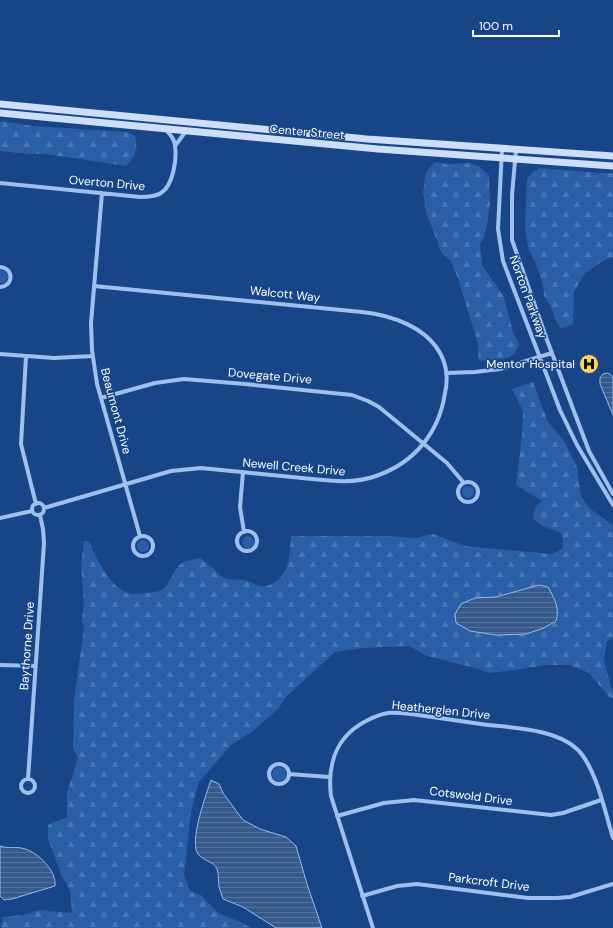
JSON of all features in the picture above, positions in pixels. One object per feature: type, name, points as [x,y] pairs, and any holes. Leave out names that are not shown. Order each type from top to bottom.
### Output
[{"type":"main road","name":"Center Street","points":[[0,104],[367,139],[613,156]]},
{"type":"main road","name":"Center Street","points":[[0,113],[186,132],[455,155],[613,166]]},
{"type":"main road","points":[[455,155],[456,146]]},
{"type":"street","points":[[166,130],[171,136],[175,146]]},
{"type":"street","points":[[175,146],[186,132]]},
{"type":"street","name":"Overton Drive","points":[[0,183],[152,197],[161,193],[169,185],[175,146]]},
{"type":"street","name":"Norton Parkway","points":[[502,149],[498,229],[503,261],[560,410],[577,445],[613,505]]},
{"type":"street","name":"Norton Parkway","points":[[516,150],[512,195],[512,240],[589,451],[613,494]]},
{"type":"street","name":"Beaumont Drive","points":[[102,193],[91,323],[93,356],[95,374],[101,398],[140,536]]},
{"type":"street","points":[[0,266],[9,271],[11,277],[6,286],[0,287]]},
{"type":"street","name":"Walcott Way","points":[[94,286],[373,313],[412,327],[428,337],[442,356],[446,373]]},
{"type":"street","points":[[446,373],[500,369],[552,353]]},
{"type":"street","points":[[0,354],[54,358],[93,356]]},
{"type":"street","points":[[26,356],[21,444],[36,504]]},
{"type":"street","name":"Newell Creek Drive","points":[[44,508],[171,471],[187,469],[201,468],[342,481],[375,477],[396,468],[409,459],[424,444],[440,414],[446,390],[446,373]]},
{"type":"street","name":"Dovegate Drive","points":[[101,398],[156,383],[184,379],[348,394],[374,404],[447,463],[464,483]]},
{"type":"street","points":[[243,472],[240,507],[244,532]]},
{"type":"street","points":[[470,482],[476,486],[477,489],[477,495],[473,500],[467,502],[459,497],[459,487],[464,483],[470,482]]},
{"type":"street","points":[[32,511],[34,514],[40,515],[43,512],[44,508],[40,504],[36,504]]},
{"type":"street","points":[[32,511],[33,506],[36,504]]},
{"type":"street","points":[[0,518],[32,511]]},
{"type":"street","name":"Baythorne Drive","points":[[28,779],[44,539],[40,515]]},
{"type":"street","points":[[250,531],[257,538],[257,544],[250,551],[243,550],[239,546],[239,536],[244,532],[250,531]]},
{"type":"street","points":[[140,536],[150,538],[153,544],[152,551],[144,556],[137,554],[133,549],[135,540],[140,536]]},
{"type":"street","points":[[0,665],[36,666]]},
{"type":"street","name":"Heatherglen Drive","points":[[373,928],[331,796],[330,768],[336,752],[347,736],[361,724],[377,716],[388,713],[397,713],[536,731],[555,735],[577,749],[587,763],[601,800]]},
{"type":"street","points":[[279,764],[286,767],[289,774],[285,782],[279,784],[273,782],[269,776],[272,768],[279,764]]},
{"type":"street","points":[[289,774],[330,777]]},
{"type":"street","name":"Cotswold Drive","points":[[337,816],[384,803],[409,800],[429,801],[550,816],[601,800]]},
{"type":"street","points":[[601,800],[613,838]]},
{"type":"street","name":"Parkcroft Drive","points":[[362,896],[397,886],[417,884],[528,898],[557,898],[570,897],[613,884]]},
{"type":"green space","points":[[0,121],[33,126],[127,132],[135,136],[136,149],[132,159],[126,166],[45,154],[0,151]]},
{"type":"green space","points":[[435,162],[446,164],[469,163],[478,166],[489,175],[490,205],[484,237],[480,244],[482,265],[504,297],[513,332],[519,344],[515,353],[508,358],[479,361],[477,340],[458,279],[451,261],[442,254],[426,212],[423,193],[426,172]]},
{"type":"green space","points":[[540,168],[613,173],[613,257],[603,261],[585,273],[574,292],[573,324],[561,329],[544,296],[543,285],[536,264],[528,248],[525,225],[527,178],[534,171]]},
{"type":"green space","points":[[0,270],[4,271],[8,275],[8,279],[4,283],[0,283]]},
{"type":"green space","points":[[533,382],[548,422],[564,441],[577,467],[581,496],[590,509],[613,525],[613,638],[607,642],[604,659],[611,688],[613,690],[613,698],[610,698],[589,673],[570,665],[545,665],[489,673],[427,656],[409,646],[363,648],[335,652],[287,696],[278,709],[253,731],[231,745],[199,782],[191,812],[184,875],[190,891],[201,895],[218,913],[243,923],[251,928],[1,928],[3,917],[24,915],[39,910],[72,913],[70,891],[62,876],[48,839],[48,825],[67,817],[67,793],[78,758],[73,748],[74,700],[84,629],[82,619],[84,603],[81,565],[84,541],[89,541],[106,574],[112,582],[126,592],[134,594],[160,591],[166,586],[179,565],[186,561],[200,558],[224,578],[244,580],[260,586],[265,586],[279,579],[284,573],[289,559],[291,536],[386,536],[416,538],[433,534],[465,546],[552,554],[562,549],[563,540],[561,533],[543,526],[533,519],[535,507],[542,501],[516,485],[522,435],[523,411],[512,389]]},
{"type":"green space","points":[[470,486],[473,487],[473,497],[466,498],[463,497],[462,490],[463,487]]},
{"type":"green space","points":[[246,536],[250,536],[254,542],[250,548],[246,548],[242,544],[242,540]]},
{"type":"green space","points":[[141,540],[145,540],[149,546],[145,552],[141,552],[137,548],[137,544]]},
{"type":"green space","points":[[276,767],[282,767],[286,771],[286,777],[282,781],[276,781],[272,777],[272,771]]},
{"type":"shaded area","points":[[608,373],[613,377],[613,415],[600,384],[600,378],[603,374]]},
{"type":"shaded area","points":[[539,585],[548,587],[557,607],[556,621],[544,628],[526,634],[496,635],[470,631],[456,623],[455,614],[461,604],[475,598],[496,597]]},
{"type":"shaded area","points":[[211,780],[219,784],[223,793],[243,820],[260,829],[286,837],[296,846],[322,928],[276,928],[243,907],[223,899],[219,887],[216,866],[200,856],[196,848],[199,818]]},
{"type":"shaded area","points":[[0,846],[22,848],[36,854],[50,869],[55,881],[55,886],[4,900],[0,896]]},
{"type":"place","name":"Mentor Hospital","points":[[589,364]]}]
